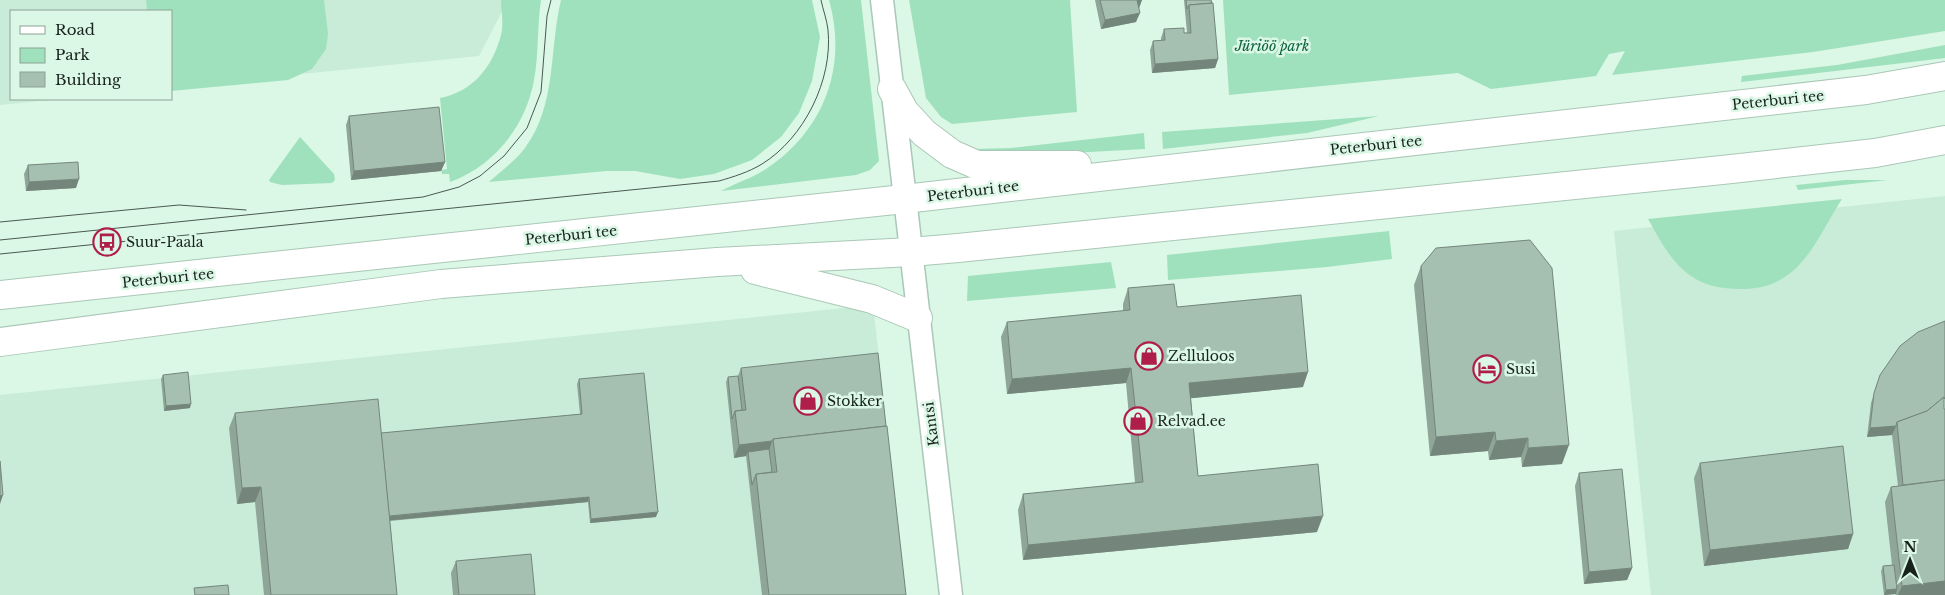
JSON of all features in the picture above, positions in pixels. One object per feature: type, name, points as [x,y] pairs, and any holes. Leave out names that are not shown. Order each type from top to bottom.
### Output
[{"type":"highway","name":"Peterburi tee","points":[[0,295],[1158,170],[1866,90],[1945,76]]},
{"type":"highway","points":[[892,89],[904,111],[924,133],[952,154],[977,165],[1050,163],[1158,170]]},
{"type":"highway","points":[[0,342],[441,284],[717,262],[911,252],[1722,170],[1876,153],[1945,140]]},
{"type":"highway","points":[[717,262],[792,278],[872,299],[918,318]]},
{"type":"street","name":"Kantsi","points":[[882,0],[952,595]]},
{"type":"shaded area","points":[[0,0],[508,0],[479,56],[172,87],[172,10],[10,10],[10,100],[49,100],[0,105]]},
{"type":"shaded area","points":[[1945,196],[1945,595],[1651,595],[1614,231]]},
{"type":"shaded area","points":[[873,305],[906,595],[0,595],[0,395]]},
{"type":"green space","points":[[146,0],[324,0],[328,34],[326,49],[312,69],[288,80],[172,91],[172,10],[147,10]]},
{"type":"green space","points":[[501,0],[541,0],[536,70],[530,97],[516,128],[494,155],[481,166],[450,182],[449,174],[442,174],[441,170],[447,169],[440,98],[452,95],[472,84],[487,67],[493,57],[502,31]]},
{"type":"green space","points":[[561,0],[812,0],[820,37],[812,81],[799,113],[781,137],[752,160],[714,174],[680,179],[635,171],[606,171],[489,182],[525,148],[542,114],[547,95]]},
{"type":"green space","points":[[829,0],[861,0],[879,161],[870,170],[856,175],[721,191],[766,169],[803,136],[816,116],[826,95],[833,73],[834,25]]},
{"type":"green space","points":[[909,0],[1070,0],[1077,112],[952,124],[941,117],[926,98]]},
{"type":"green space","name":"Jüriöö park","points":[[1223,0],[1945,0],[1945,31],[1813,52],[1612,75],[1625,51],[1609,54],[1596,76],[1491,89],[1458,73],[1229,95]]},
{"type":"green space","points":[[1945,45],[1945,58],[1741,82],[1742,76],[1837,65]]},
{"type":"green space","points":[[1379,116],[1307,133],[1163,149],[1162,132]]},
{"type":"green space","points":[[1144,133],[1145,149],[995,157],[974,149],[1011,148]]},
{"type":"green space","points":[[300,137],[334,174],[335,180],[332,183],[282,185],[270,182],[269,180]]},
{"type":"green space","points":[[1845,180],[1888,180],[1798,190],[1796,185]]},
{"type":"green space","points":[[1842,199],[1812,249],[1798,267],[1777,281],[1753,288],[1721,288],[1706,284],[1693,277],[1673,259],[1648,219]]},
{"type":"green space","points":[[1389,231],[1392,259],[1327,267],[1168,280],[1167,255]]},
{"type":"green space","points":[[1111,262],[1116,288],[967,301],[968,276]]},
{"type":"building","points":[[1100,0],[1137,0],[1140,13],[1105,20]]},
{"type":"building","points":[[1186,0],[1211,0],[1212,3],[1189,5],[1187,9]]},
{"type":"building","points":[[1213,3],[1218,59],[1155,64],[1153,41],[1165,40],[1164,29],[1184,28],[1184,33],[1191,33],[1189,5]]},
{"type":"building","points":[[439,107],[445,162],[354,171],[349,116]]},
{"type":"building","points":[[78,162],[79,179],[29,182],[28,165]]},
{"type":"building","name":"Susi","points":[[1530,240],[1552,268],[1569,445],[1528,448],[1528,438],[1496,441],[1495,432],[1436,437],[1421,266],[1436,248]]},
{"type":"building","points":[[1174,284],[1177,307],[1301,295],[1308,372],[1189,383],[1198,476],[1318,464],[1323,516],[1028,545],[1023,494],[1143,482],[1131,368],[1012,379],[1007,322],[1130,310],[1128,288]]},
{"type":"building","points":[[1945,321],[1945,398],[1927,411],[1897,422],[1896,426],[1870,428],[1874,393],[1880,375],[1900,346],[1918,332]]},
{"type":"building","name":"Stokker","points":[[878,353],[886,426],[773,439],[772,441],[739,445],[735,411],[746,410],[741,368]]},
{"type":"building","points":[[188,372],[191,404],[166,406],[163,375]]},
{"type":"building","points":[[644,373],[658,512],[591,519],[589,497],[389,516],[381,433],[582,414],[579,379]]},
{"type":"building","points":[[738,376],[742,410],[735,411],[732,419],[728,377]]},
{"type":"building","points":[[1944,397],[1945,480],[1903,485],[1897,422],[1927,411]]},
{"type":"building","points":[[378,399],[397,595],[271,595],[261,487],[242,488],[235,413]]},
{"type":"building","points":[[887,426],[906,595],[769,595],[756,474],[777,472],[773,439]]},
{"type":"building","points":[[1843,446],[1853,534],[1710,550],[1700,463]]},
{"type":"building","points":[[769,449],[772,472],[756,474],[752,485],[748,452]]},
{"type":"building","points":[[0,461],[3,495],[0,496]]},
{"type":"building","points":[[1622,469],[1632,568],[1589,572],[1579,473]]},
{"type":"building","points":[[1945,480],[1945,581],[1902,586],[1891,487]]},
{"type":"building","points":[[531,554],[535,595],[459,595],[456,561]]},
{"type":"building","points":[[1894,565],[1897,589],[1886,590],[1883,566]]},
{"type":"building","points":[[228,585],[229,595],[195,595],[194,588]]},
{"type":"tram line","points":[[0,240],[423,197],[459,187],[480,176],[504,156],[527,128],[541,92],[547,16],[551,0]]},
{"type":"tram line","points":[[0,254],[719,181],[730,178],[757,167],[777,153],[791,139],[813,106],[826,68],[828,49],[827,26],[821,0]]},
{"type":"tram line","points":[[0,222],[179,205],[246,210]]},
{"type":"place","name":"Suur-Paala","points":[[107,242]]},
{"type":"place","name":"Zelluloos","points":[[1149,356]]},
{"type":"place","name":"Susi","points":[[1487,369]]},
{"type":"place","name":"Stokker","points":[[808,401]]},
{"type":"place","name":"Relvad.ee","points":[[1138,421]]}]
